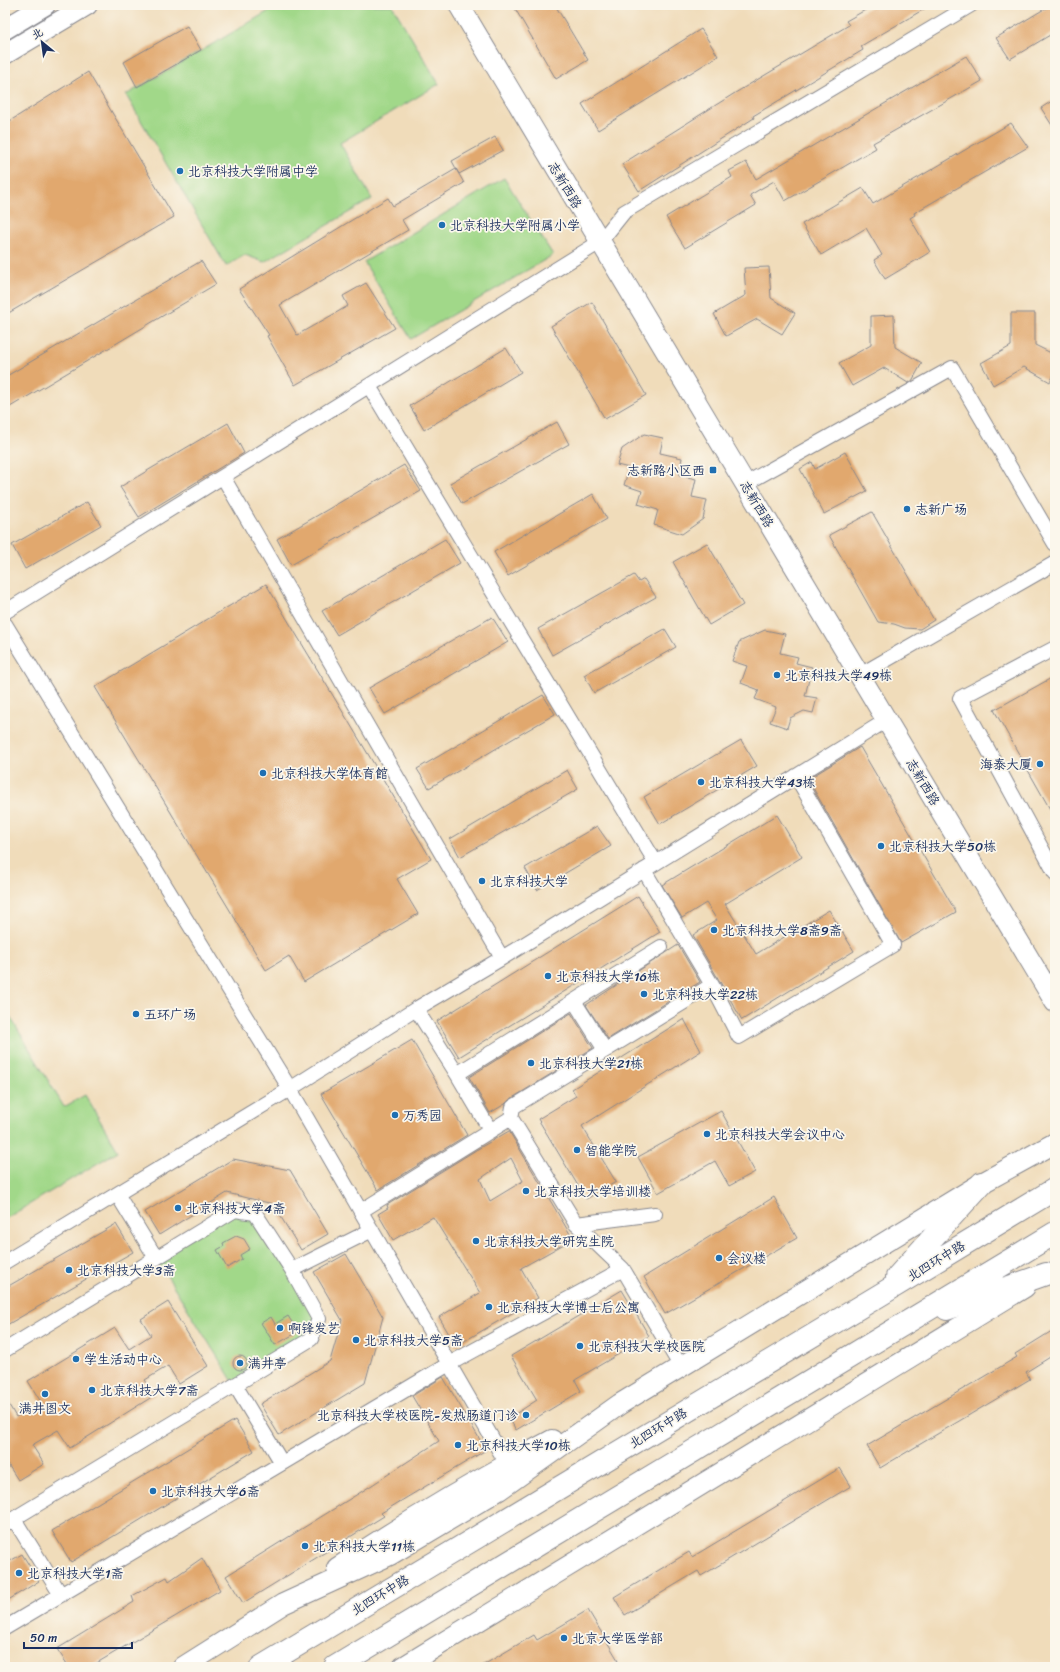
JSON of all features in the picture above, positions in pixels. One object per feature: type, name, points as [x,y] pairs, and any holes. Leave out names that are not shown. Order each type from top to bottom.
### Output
[{"type":"highway","points":[[880,1295],[982,1183]]},
{"type":"highway","name":"北四环中路","points":[[261,1667],[1055,1189]]},
{"type":"highway","points":[[335,1667],[1055,1233]]},
{"type":"highway","points":[[904,1324],[1050,1271]]},
{"type":"street","points":[[5,29],[45,5]]},
{"type":"street","points":[[5,54],[87,5]]},
{"type":"street","name":"志新西路","points":[[458,5],[1055,1002]]},
{"type":"street","points":[[5,612],[600,242],[624,212],[971,5]]},
{"type":"street","points":[[745,484],[952,368],[1055,544]]},
{"type":"street","points":[[369,386],[650,866],[739,1037],[893,945],[796,776]]},
{"type":"street","points":[[223,477],[502,958]]},
{"type":"street","points":[[860,675],[1055,564]]},
{"type":"street","points":[[5,624],[290,1089],[507,1464]]},
{"type":"street","points":[[1055,648],[960,698],[1055,873]]},
{"type":"street","points":[[5,1262],[290,1089],[886,720]]},
{"type":"street","points":[[457,1074],[661,947]]},
{"type":"street","points":[[681,1367],[623,1269],[576,1224],[511,1118],[513,1107],[712,985]]},
{"type":"street","points":[[574,1001],[605,1050]]},
{"type":"street","points":[[416,1010],[457,1074],[490,1130]]},
{"type":"street","points":[[361,1211],[511,1118]]},
{"type":"street","points":[[183,1667],[283,1604],[378,1541],[507,1464],[620,1404],[982,1183],[1055,1143]]},
{"type":"street","points":[[117,1194],[156,1258]]},
{"type":"street","points":[[5,1350],[235,1210],[255,1213],[292,1270],[319,1319],[311,1339],[9,1522],[60,1594]]},
{"type":"street","points":[[576,1224],[655,1214]]},
{"type":"street","points":[[292,1270],[372,1230]]},
{"type":"street","points":[[5,1628],[449,1364],[623,1269]]},
{"type":"street","points":[[403,1667],[1050,1271]]},
{"type":"street","points":[[235,1385],[282,1463]]},
{"type":"street","points":[[283,1604],[390,1555],[499,1490],[620,1404]]},
{"type":"green space","points":[[279,5],[392,5],[439,84],[340,143],[372,199],[264,262],[245,255],[226,266],[126,95]]},
{"type":"green space","points":[[504,178],[553,255],[411,339],[364,262]]},
{"type":"green space","points":[[5,1008],[64,1107],[85,1095],[118,1151],[5,1219]]},
{"type":"green space","points":[[235,1210],[255,1213],[319,1319],[311,1339],[235,1385],[156,1258]]},
{"type":"building","points":[[513,5],[555,5],[588,60],[556,79]]},
{"type":"building","points":[[874,5],[931,5],[861,46],[863,50],[753,116],[754,118],[639,191],[622,164],[735,93],[849,25],[846,21]]},
{"type":"building","points":[[1051,5],[1055,5],[1055,32],[1010,59],[996,38]]},
{"type":"building","points":[[187,26],[201,50],[137,87],[124,62]]},
{"type":"building","points":[[701,29],[718,56],[598,130],[582,104]]},
{"type":"building","points":[[966,56],[982,81],[873,143],[876,148],[785,201],[774,181],[750,195],[756,205],[685,248],[666,217],[732,177],[729,171],[746,162],[756,179]]},
{"type":"building","name":"北京科技大学附属中学","points":[[88,72],[174,217],[5,315],[5,124]]},
{"type":"building","points":[[1055,99],[1055,130],[1041,108]]},
{"type":"building","points":[[1011,123],[1028,147],[914,213],[915,215],[910,218],[930,252],[885,279],[874,260],[882,255],[866,228],[821,255],[802,224],[863,188],[873,204]]},
{"type":"building","points":[[495,137],[503,150],[459,174],[452,161]]},
{"type":"building","points":[[456,169],[464,183],[402,220],[408,230],[280,305],[297,335],[348,306],[343,296],[366,283],[395,328],[295,385],[267,336],[269,335],[239,289],[388,198],[393,206]]},
{"type":"building","points":[[201,261],[216,284],[5,410],[5,377]]},
{"type":"building","points":[[769,267],[771,298],[795,313],[782,334],[757,319],[726,336],[714,314],[746,295],[744,268]]},
{"type":"building","points":[[592,302],[646,395],[605,419],[551,326]]},
{"type":"building","points":[[1011,313],[1035,313],[1035,345],[1055,355],[1055,373],[1050,382],[1024,367],[993,385],[981,363],[1011,346]]},
{"type":"building","points":[[894,315],[895,347],[922,363],[912,381],[908,383],[884,368],[852,386],[839,363],[871,345],[871,316]]},
{"type":"building","points":[[506,348],[521,372],[424,430],[410,406]]},
{"type":"building","points":[[557,422],[569,444],[462,504],[450,483]]},
{"type":"building","points":[[228,423],[244,453],[139,517],[120,487]]},
{"type":"building","points":[[644,434],[663,438],[660,453],[682,458],[679,475],[696,479],[692,497],[707,500],[703,519],[682,534],[654,525],[658,510],[638,504],[642,491],[624,485],[629,468],[617,465],[622,449]]},
{"type":"building","points":[[845,452],[867,491],[824,514],[800,469],[812,462],[815,469]]},
{"type":"building","points":[[404,465],[421,491],[291,565],[277,539]]},
{"type":"building","points":[[593,494],[607,519],[508,576],[494,552]]},
{"type":"building","points":[[87,502],[101,525],[25,569],[12,545]]},
{"type":"building","points":[[872,512],[934,620],[920,629],[905,628],[894,624],[878,622],[829,535]]},
{"type":"building","points":[[445,539],[460,563],[337,635],[322,611]]},
{"type":"building","points":[[707,543],[743,605],[709,625],[673,562]]},
{"type":"building","points":[[634,575],[639,582],[644,579],[656,597],[552,655],[538,629]]},
{"type":"building","name":"北京科技大学体育館","points":[[266,584],[431,859],[397,879],[418,914],[304,982],[289,956],[266,970],[95,687]]},
{"type":"building","points":[[492,617],[508,642],[385,714],[369,688]]},
{"type":"building","points":[[665,629],[676,647],[594,693],[584,675]]},
{"type":"building","name":"北京科技大学49栋","points":[[765,630],[785,634],[780,653],[798,657],[796,663],[812,667],[805,696],[817,698],[813,713],[804,711],[790,718],[787,728],[770,722],[776,707],[755,699],[759,690],[741,683],[747,666],[732,661],[739,642]]},
{"type":"building","name":"海泰大厦","points":[[1055,676],[1055,818],[994,710]]},
{"type":"building","points":[[543,695],[555,714],[429,788],[417,769]]},
{"type":"building","name":"北京科技大学43栋","points":[[741,740],[757,766],[660,824],[644,797]]},
{"type":"building","name":"北京科技大学50栋","points":[[860,747],[956,912],[901,943],[808,779]]},
{"type":"building","points":[[567,770],[578,789],[460,857],[450,839]]},
{"type":"building","name":"北京科技大学8斋9斋","points":[[777,815],[802,857],[725,904],[756,954],[829,910],[854,951],[742,1020],[693,935],[717,920],[706,903],[682,918],[662,885]]},
{"type":"building","points":[[597,826],[611,846],[537,890],[525,868]]},
{"type":"building","name":"北京科技大学16栋","points":[[638,896],[660,932],[459,1057],[437,1021]]},
{"type":"building","name":"北京科技大学22栋","points":[[678,945],[700,982],[608,1039],[586,1005]]},
{"type":"building","name":"北京科技大学21栋","points":[[571,1013],[593,1048],[490,1113],[469,1077]]},
{"type":"building","points":[[684,1019],[701,1051],[582,1126],[616,1182],[586,1199],[538,1119],[576,1096],[572,1089]]},
{"type":"building","name":"万秀园","points":[[412,1040],[467,1135],[378,1190],[321,1094]]},
{"type":"building","name":"北京科技大学会议中心","points":[[721,1111],[755,1172],[729,1186],[715,1161],[658,1193],[638,1157]]},
{"type":"building","points":[[509,1131],[573,1239],[521,1268],[538,1298],[456,1346],[439,1317],[480,1293],[433,1217],[393,1240],[378,1214],[388,1208],[387,1205]],"holes":[[[511,1158],[523,1181],[490,1201],[480,1179]]]},
{"type":"building","name":"北京科技大学4斋","points":[[233,1159],[290,1170],[328,1234],[301,1250],[273,1204],[227,1193],[159,1235],[145,1212]]},
{"type":"building","name":"会议楼","points":[[774,1197],[797,1238],[665,1314],[644,1277]]},
{"type":"building","name":"北京科技大学3斋","points":[[116,1224],[133,1252],[5,1326],[5,1288]]},
{"type":"building","points":[[236,1236],[244,1239],[250,1249],[240,1255],[242,1259],[227,1268],[217,1250],[224,1246],[223,1243]]},
{"type":"building","name":"北京科技大学5斋","points":[[346,1254],[383,1317],[365,1383],[279,1435],[260,1404],[330,1361],[342,1320],[314,1272]]},
{"type":"building","name":"北京科技大学校医院","points":[[622,1290],[649,1336],[575,1380],[581,1391],[516,1430],[509,1418],[537,1400],[511,1356]]},
{"type":"building","name":"北京科技大学7斋","points":[[168,1302],[208,1366],[179,1384],[168,1366],[145,1380],[155,1395],[70,1448],[58,1430],[32,1445],[44,1464],[18,1480],[5,1460],[5,1398],[16,1417],[41,1402],[28,1381],[115,1328],[129,1349],[151,1335],[141,1319]]},
{"type":"building","name":"啊锋发艺","points":[[288,1316],[298,1332],[275,1345],[261,1323],[271,1317],[275,1324]]},
{"type":"building","points":[[1055,1329],[1055,1354],[1026,1372],[1030,1379],[880,1468],[867,1446],[1017,1357],[1015,1354]]},
{"type":"building","name":"满井亭","points":[[240,1356],[245,1358],[247,1363],[245,1368],[240,1370],[235,1368],[233,1363],[235,1358]]},
{"type":"building","points":[[443,1377],[486,1450],[381,1513],[384,1516],[243,1603],[226,1576],[369,1487],[439,1441],[412,1396]]},
{"type":"building","name":"北京科技大学6斋","points":[[235,1420],[254,1451],[71,1562],[52,1531]]},
{"type":"building","points":[[840,1468],[851,1486],[701,1576],[698,1571],[625,1615],[614,1597],[689,1552],[692,1557]]},
{"type":"building","name":"北京科技大学1斋","points":[[22,1554],[39,1581],[5,1602],[5,1564]]},
{"type":"building","points":[[202,1558],[220,1590],[90,1667],[69,1667],[57,1649],[134,1602],[132,1596],[167,1577],[169,1581]]},
{"type":"building","points":[[588,1610],[618,1660],[607,1667],[480,1667],[534,1635],[537,1640]]},
{"type":"place","name":"北京科技大学附属中学","points":[[180,171]]},
{"type":"place","name":"北京科技大学附属小学","points":[[442,225]]},
{"type":"place","name":"志新路小区西","points":[[713,470]]},
{"type":"place","name":"志新广场","points":[[907,509]]},
{"type":"place","name":"北京科技大学49栋","points":[[777,675]]},
{"type":"place","name":"海泰大厦","points":[[1040,764]]},
{"type":"place","name":"北京科技大学体育館","points":[[263,773]]},
{"type":"place","name":"北京科技大学43栋","points":[[701,782]]},
{"type":"place","name":"北京科技大学50栋","points":[[881,846]]},
{"type":"place","name":"北京科技大学","points":[[482,881]]},
{"type":"place","name":"北京科技大学8斋9斋","points":[[714,930]]},
{"type":"place","name":"北京科技大学16栋","points":[[548,976]]},
{"type":"place","name":"北京科技大学22栋","points":[[644,994]]},
{"type":"place","name":"五环广场","points":[[136,1014]]},
{"type":"place","name":"北京科技大学21栋","points":[[531,1063]]},
{"type":"place","name":"万秀园","points":[[395,1115]]},
{"type":"place","name":"北京科技大学会议中心","points":[[707,1134]]},
{"type":"place","name":"智能学院","points":[[577,1150]]},
{"type":"place","name":"北京科技大学培训楼","points":[[526,1191]]},
{"type":"place","name":"北京科技大学4斋","points":[[178,1208]]},
{"type":"place","name":"北京科技大学研究生院","points":[[476,1241]]},
{"type":"place","name":"会议楼","points":[[719,1258]]},
{"type":"place","name":"北京科技大学3斋","points":[[69,1270]]},
{"type":"place","name":"北京科技大学博士后公寓","points":[[489,1307]]},
{"type":"place","name":"啊锋发艺","points":[[280,1328]]},
{"type":"place","name":"北京科技大学5斋","points":[[356,1340]]},
{"type":"place","name":"北京科技大学校医院","points":[[580,1346]]},
{"type":"place","name":"学生活动中心","points":[[76,1359]]},
{"type":"place","name":"满井亭","points":[[240,1363]]},
{"type":"place","name":"北京科技大学7斋","points":[[92,1390]]},
{"type":"place","name":"满井图文","points":[[45,1394]]},
{"type":"place","name":"北京科技大学校医院-发热肠道门诊","points":[[526,1415]]},
{"type":"place","name":"北京科技大学10栋","points":[[458,1445]]},
{"type":"place","name":"北京科技大学6斋","points":[[153,1491]]},
{"type":"place","name":"北京科技大学11栋","points":[[305,1546]]},
{"type":"place","name":"北京科技大学1斋","points":[[19,1573]]},
{"type":"place","name":"北京大学医学部","points":[[564,1638]]}]
